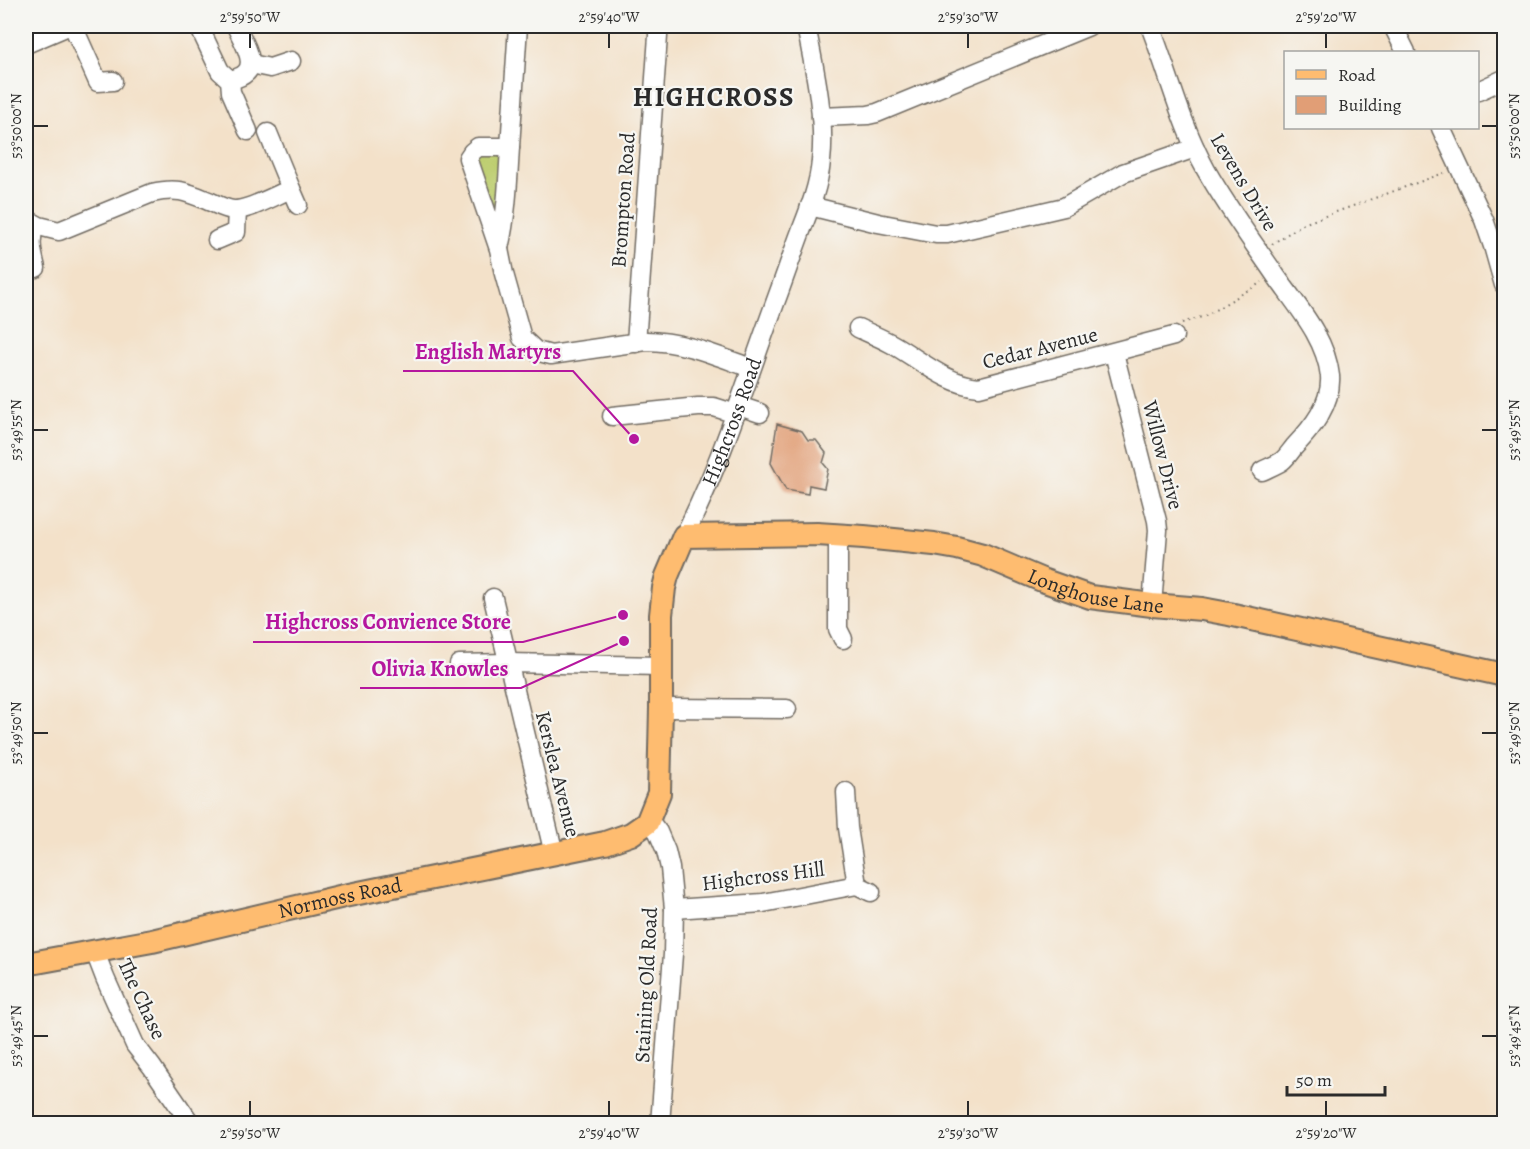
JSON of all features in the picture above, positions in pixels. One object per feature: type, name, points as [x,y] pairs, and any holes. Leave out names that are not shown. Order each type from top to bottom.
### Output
[{"type":"main road","name":"Longhouse Lane","points":[[684,536],[825,529],[957,548],[983,555],[1090,597],[1152,606],[1202,609],[1504,675]]},
{"type":"main road","name":"Highcross Road","points":[[648,819],[659,793],[664,588],[684,536]]},
{"type":"main road","name":"Normoss Road","points":[[26,964],[204,930],[355,894],[554,854],[631,834],[648,819]]},
{"type":"street","points":[[26,44],[68,26]]},
{"type":"street","points":[[74,26],[99,85]]},
{"type":"street","points":[[230,80],[245,74],[251,64],[236,26]]},
{"type":"street","points":[[499,249],[505,218],[518,26]]},
{"type":"street","name":"Brompton Road","points":[[636,343],[658,26]]},
{"type":"street","name":"Highcross Road","points":[[684,536],[707,489],[738,410],[810,206],[821,162],[821,117],[806,26]]},
{"type":"street","points":[[821,117],[877,113],[1089,26]]},
{"type":"street","name":"Levens Drive","points":[[1150,26],[1183,121],[1195,148],[1226,203],[1311,326],[1327,362],[1330,377],[1324,405],[1319,416],[1282,461],[1262,471]]},
{"type":"street","points":[[1393,26],[1406,51]]},
{"type":"street","points":[[202,33],[220,71],[230,80],[231,92],[248,131]]},
{"type":"street","points":[[251,64],[270,68],[291,61]]},
{"type":"street","points":[[1479,91],[1504,79]]},
{"type":"street","points":[[1441,129],[1489,233],[1504,285]]},
{"type":"street","points":[[36,268],[31,248],[30,222],[59,231],[152,193],[166,190],[188,193],[225,208],[237,210],[294,197],[268,133]]},
{"type":"street","points":[[510,147],[478,147],[468,158],[499,249],[522,338],[536,351],[551,355],[662,341],[683,345],[751,368]]},
{"type":"street","points":[[810,206],[878,223],[947,234],[1064,207],[1123,173],[1195,148]]},
{"type":"street","points":[[217,240],[236,232],[237,210]]},
{"type":"street","name":"Cedar Avenue","points":[[858,328],[890,342],[954,381],[972,387],[980,387],[1174,336]]},
{"type":"street","name":"Willow Drive","points":[[1114,353],[1157,521],[1152,606]]},
{"type":"street","points":[[612,416],[698,406],[760,413]]},
{"type":"street","points":[[825,529],[838,629],[843,639]]},
{"type":"street","name":"Kerslea Avenue","points":[[493,598],[554,854]]},
{"type":"street","points":[[459,664],[662,666]]},
{"type":"street","points":[[661,708],[787,710]]},
{"type":"street","name":"Highcross Hill","points":[[674,909],[763,903],[864,888],[848,828],[846,792]]},
{"type":"street","name":"Staining Old Road","points":[[648,819],[662,837],[666,850],[674,909],[673,954],[660,1124]]},
{"type":"street","name":"The Chase","points":[[95,952],[135,1045],[191,1124]]},
{"type":"path","points":[[1260,252],[1303,224],[1460,167]]},
{"type":"path","points":[[1174,336],[1175,325],[1205,316],[1275,275]]},
{"type":"green space","points":[[510,147],[499,249],[472,152]]},
{"type":"building","points":[[777,424],[802,431],[808,440],[816,440],[826,453],[823,463],[828,469],[824,488],[809,485],[808,494],[786,490],[771,463]]},
{"type":"place","name":"English Martyrs","points":[[634,439]]},
{"type":"place","name":"Highcross Convience Store","points":[[623,615]]},
{"type":"place","name":"Olivia Knowles","points":[[624,641]]},
{"type":"district","name":"HIGHCROSS","points":[[714,97]]}]
